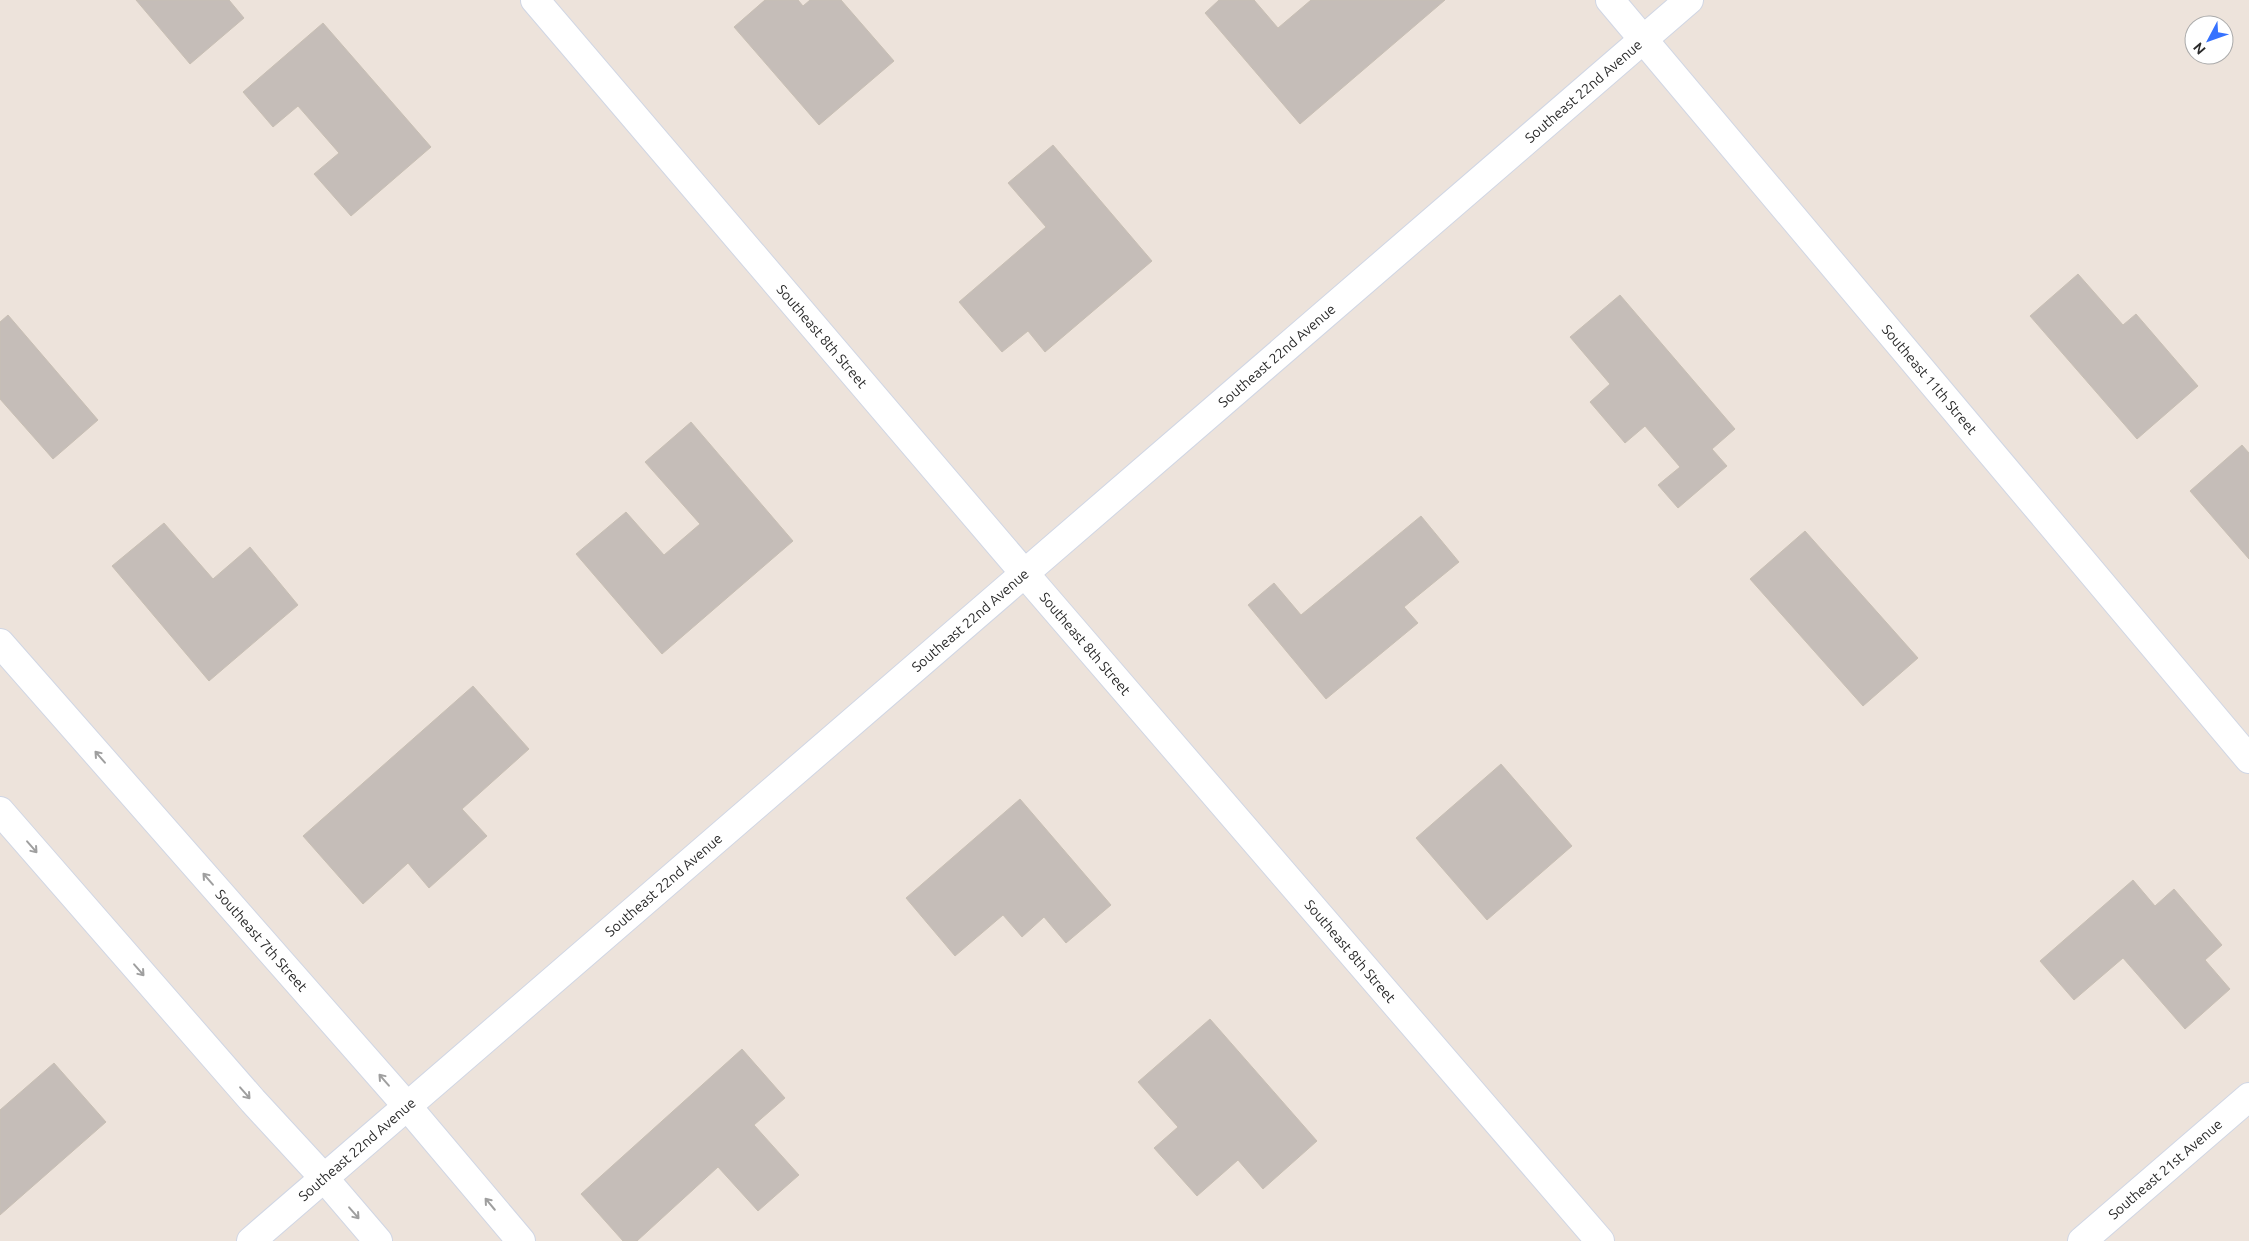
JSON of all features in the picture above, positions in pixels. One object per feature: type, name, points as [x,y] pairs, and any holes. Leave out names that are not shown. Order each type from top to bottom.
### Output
[{"type":"street","name":"Southeast 8th Street","points":[[535,0],[1025,574],[1600,1241]]},
{"type":"street","name":"Southeast 11th Street","points":[[1610,0],[2249,759]]},
{"type":"street","name":"Southeast 22nd Avenue","points":[[251,1241],[1688,0]]},
{"type":"street","name":"Southeast 7th Street","points":[[0,643],[407,1106],[522,1241]]},
{"type":"street","points":[[0,811],[378,1241]]},
{"type":"street","name":"Southeast 21st Avenue","points":[[2082,1241],[2249,1097]]},
{"type":"building","points":[[136,0],[229,0],[244,18],[190,64]]},
{"type":"building","points":[[765,0],[798,0],[803,6],[810,0],[841,0],[894,61],[819,125],[734,27]]},
{"type":"building","points":[[1219,0],[1254,0],[1278,28],[1311,0],[1445,0],[1300,124],[1205,13]]},
{"type":"building","points":[[323,23],[431,147],[351,216],[314,174],[339,153],[298,106],[273,127],[243,92]]},
{"type":"building","points":[[1053,145],[1152,261],[1045,352],[1028,331],[1002,352],[959,302],[1046,227],[1008,183]]},
{"type":"building","points":[[2078,274],[2123,325],[2136,314],[2198,386],[2137,439],[2030,316]]},
{"type":"building","points":[[1620,295],[1735,429],[1712,449],[1727,466],[1678,508],[1658,485],[1680,467],[1645,426],[1625,443],[1590,402],[1610,384],[1570,337]]},
{"type":"building","points":[[8,315],[98,420],[53,459],[0,399],[0,322]]},
{"type":"building","points":[[691,422],[793,541],[662,654],[576,554],[626,512],[664,555],[700,524],[645,462]]},
{"type":"building","points":[[2242,445],[2249,453],[2249,559],[2190,491]]},
{"type":"building","points":[[1421,516],[1459,562],[1404,607],[1418,623],[1326,699],[1248,605],[1274,583],[1301,615]]},
{"type":"building","points":[[164,523],[213,579],[250,547],[298,605],[209,681],[112,566]]},
{"type":"building","points":[[1805,531],[1918,658],[1863,706],[1750,579]]},
{"type":"building","points":[[473,686],[529,749],[462,809],[487,836],[429,888],[408,863],[363,904],[303,836]]},
{"type":"building","points":[[1501,764],[1572,846],[1487,920],[1416,838]]},
{"type":"building","points":[[1020,799],[1111,905],[1066,943],[1044,917],[1022,937],[1003,915],[955,956],[906,898]]},
{"type":"building","points":[[2133,880],[2155,906],[2174,889],[2222,945],[2205,960],[2230,989],[2185,1029],[2123,958],[2074,1000],[2040,961]]},
{"type":"building","points":[[1210,1019],[1317,1141],[1263,1189],[1238,1160],[1197,1196],[1154,1148],[1178,1127],[1138,1082]]},
{"type":"building","points":[[742,1049],[785,1098],[754,1125],[799,1175],[758,1211],[718,1167],[637,1241],[623,1241],[581,1194]]},
{"type":"building","points":[[54,1063],[106,1122],[0,1215],[0,1110]]}]
